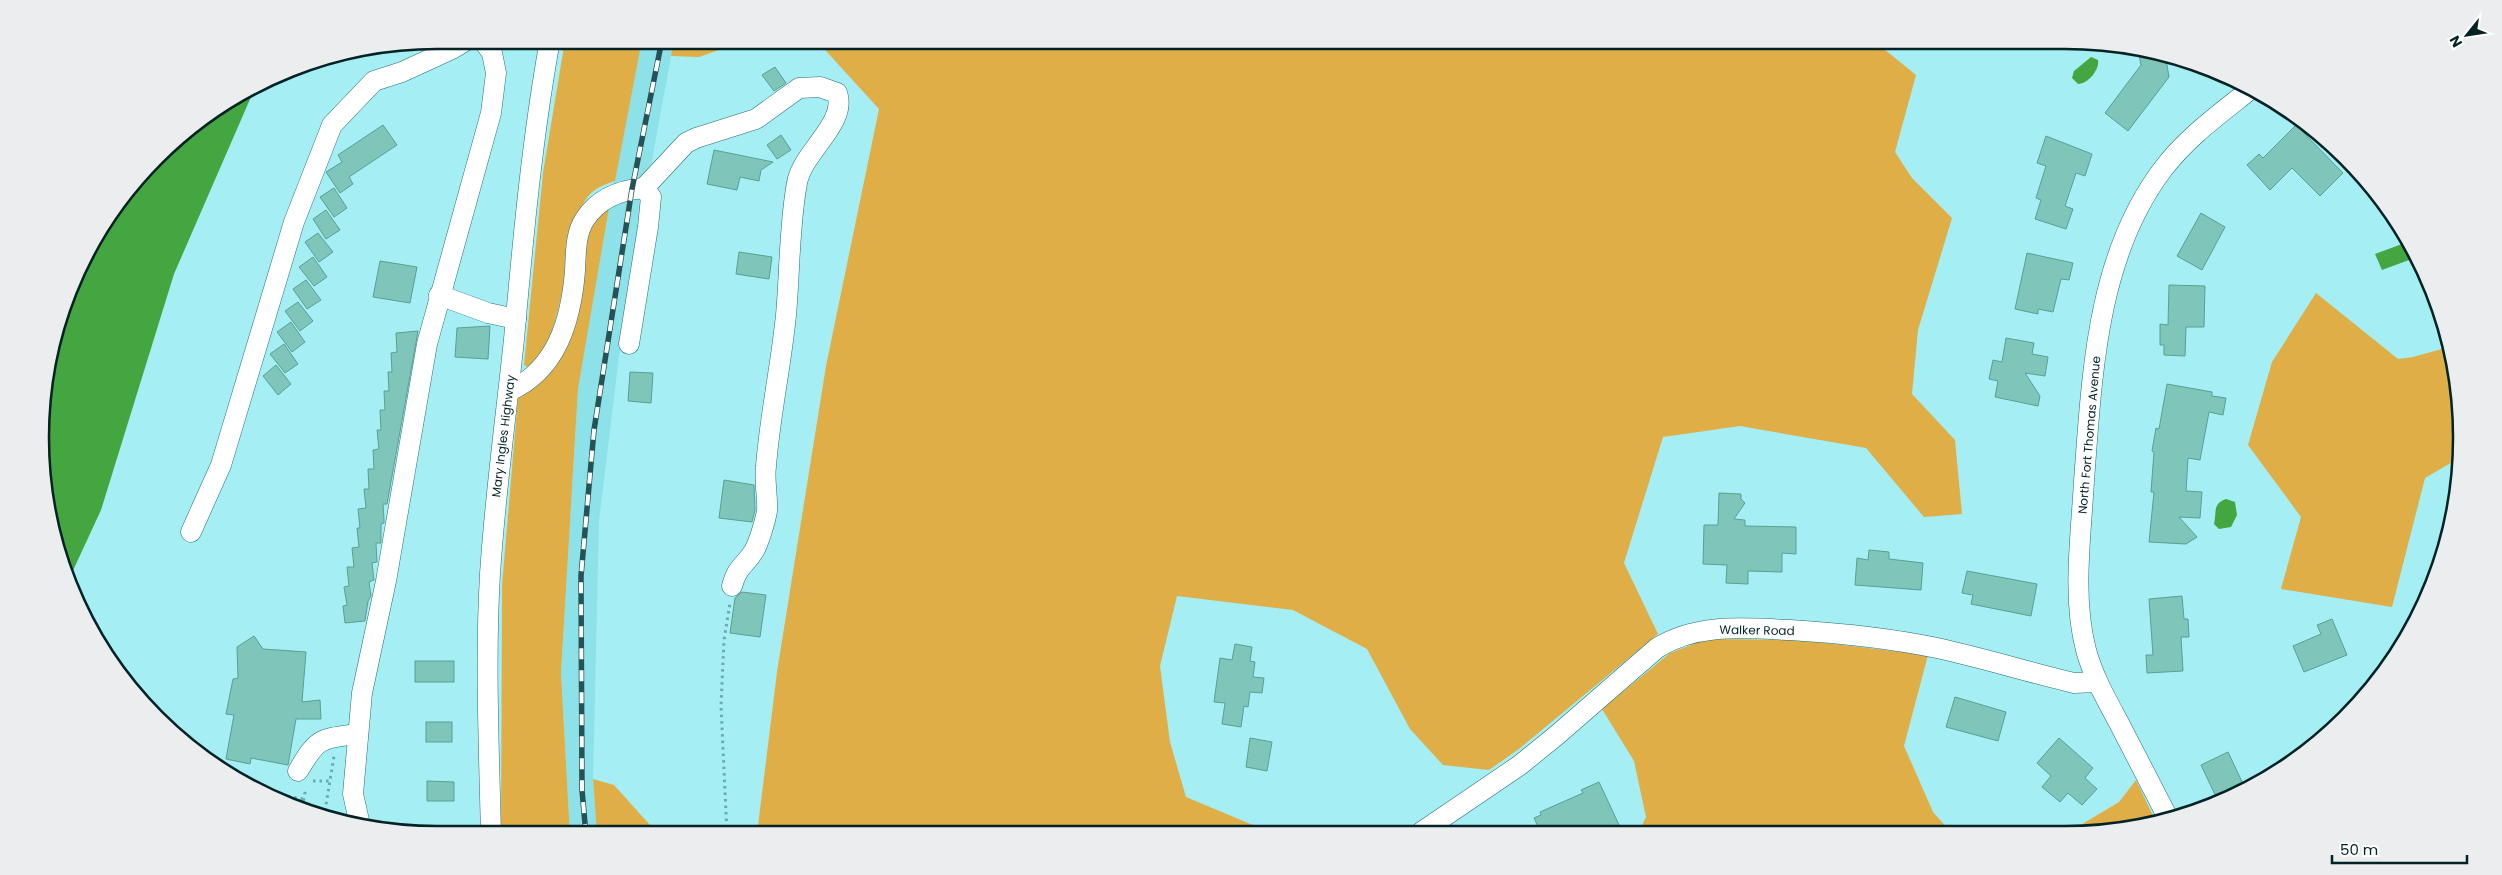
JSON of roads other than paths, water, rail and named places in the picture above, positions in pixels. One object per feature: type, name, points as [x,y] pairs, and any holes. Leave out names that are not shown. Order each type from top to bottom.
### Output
[{"type":"street","points":[[191,532],[221,465],[294,222],[332,125],[374,81],[402,72],[452,49]]},
{"type":"street","points":[[358,818],[352,794],[362,693],[386,581],[427,344],[439,295],[491,113],[496,73],[492,53],[489,49]]},
{"type":"street","name":"Mary Ingles Highway","points":[[491,826],[488,714],[490,576],[497,480],[509,391],[527,200],[549,49]]},
{"type":"street","points":[[509,391],[525,384],[544,368],[559,343],[568,316],[577,241],[584,220],[599,204],[613,194],[644,188],[686,144],[696,138],[756,119],[800,88],[820,87],[837,93],[840,102],[839,113],[801,166],[797,183],[792,219],[786,317],[768,442],[764,484],[766,511],[754,551],[736,571],[732,586]]},
{"type":"street","name":"North Fort Thomas Avenue","points":[[2165,813],[2097,682],[2086,650],[2081,624],[2079,589],[2090,392],[2105,300],[2129,231],[2157,178],[2186,143],[2245,94]]},
{"type":"street","points":[[629,344],[648,227],[650,197],[644,188]]},
{"type":"street","points":[[439,295],[488,313],[516,319]]},
{"type":"street","name":"Walker Road","points":[[1431,826],[1487,789],[1542,747],[1657,648],[1669,640],[1697,632],[1721,628],[1764,628],[1886,640],[1938,649],[2074,683],[2097,682]]},
{"type":"street","points":[[298,771],[310,750],[326,738],[358,734]]},
{"type":"railway","points":[[585,826],[582,790],[581,576],[594,430],[632,189],[660,49]]}]
